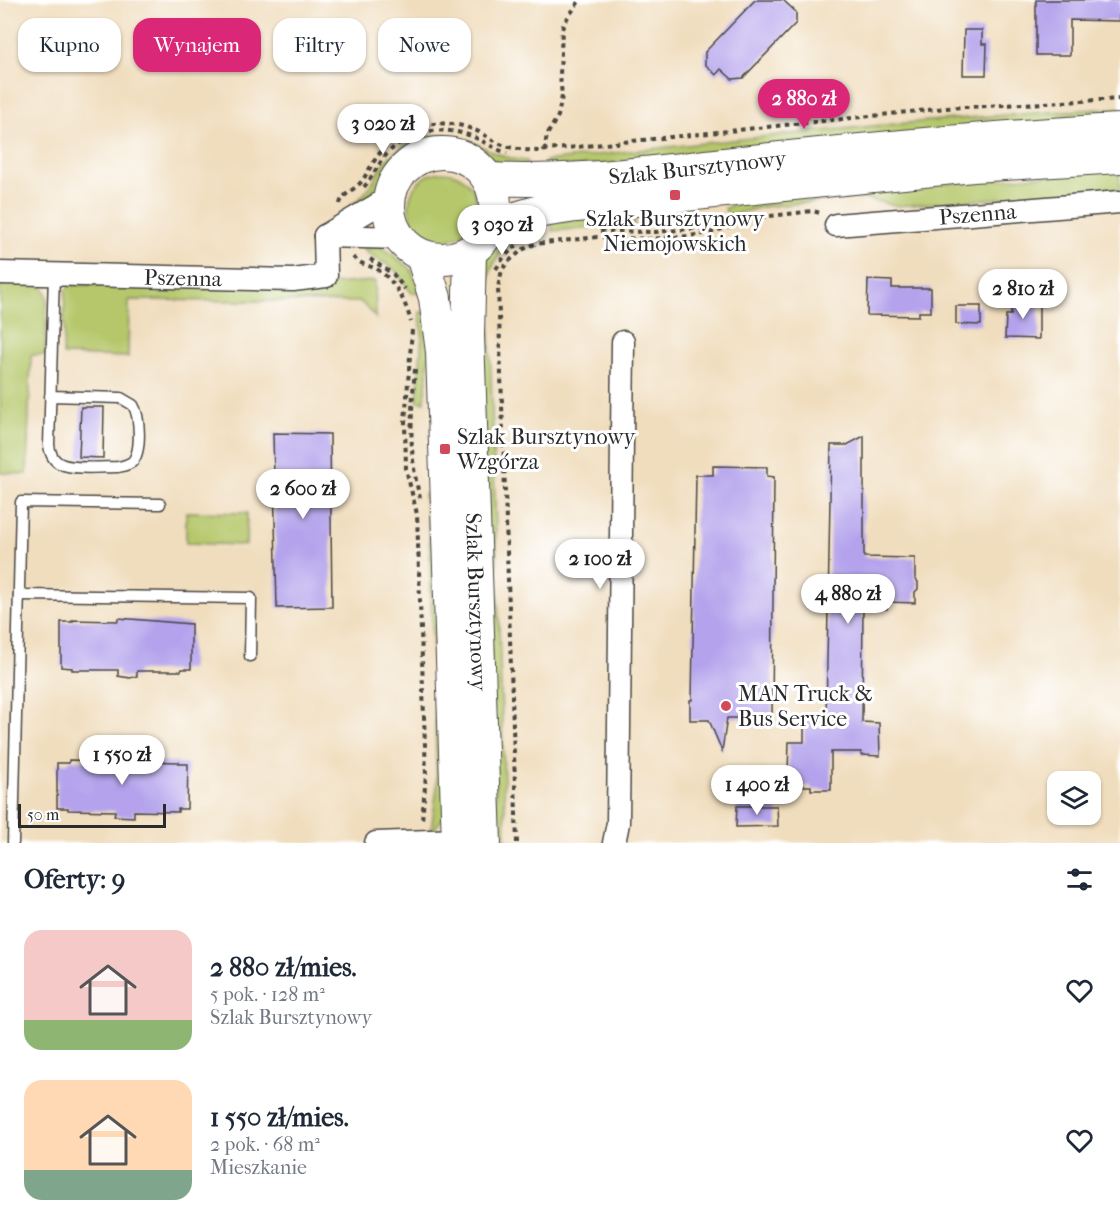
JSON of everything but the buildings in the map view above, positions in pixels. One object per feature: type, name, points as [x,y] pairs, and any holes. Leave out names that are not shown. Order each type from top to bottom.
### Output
[{"type":"main road","name":"Szlak Bursztynowy","points":[[488,179],[578,179],[908,144],[1120,130]]},
{"type":"main road","points":[[432,153],[464,157],[480,168],[488,179],[496,201],[492,225],[480,244],[470,252],[447,259],[411,247],[393,226],[389,212],[389,198],[393,185],[404,169],[419,158],[432,153]]},
{"type":"main road","name":"Szlak Bursztynowy","points":[[492,225],[536,212],[587,205],[961,167],[1120,157]]},
{"type":"main road","name":"Szlak Bursztynowy","points":[[411,247],[435,298],[442,352],[467,842]]},
{"type":"main road","name":"Szlak Bursztynowy","points":[[467,842],[470,252]]},
{"type":"street","name":"Pszenna","points":[[0,273],[293,280],[326,276],[325,236],[350,229],[389,198]]},
{"type":"street","name":"Pszenna","points":[[830,221],[1120,202]]},
{"type":"street","points":[[350,229],[411,247]]},
{"type":"street","points":[[614,843],[618,823],[623,342]]},
{"type":"street","points":[[375,843],[467,842]]},
{"type":"lane","points":[[50,396],[121,398],[134,405],[138,418],[138,448],[132,462],[118,467],[70,466],[61,464],[50,453],[50,396],[54,273]]},
{"type":"lane","points":[[14,843],[21,502],[159,504]]},
{"type":"lane","points":[[19,595],[251,598],[250,656]]},
{"type":"path","points":[[544,151],[547,135],[558,116],[562,96],[560,75],[562,29],[580,0]]},
{"type":"path","points":[[405,291],[401,282],[385,267],[361,253],[340,201],[359,186],[384,148],[402,134],[430,124],[443,123],[462,126],[478,131],[507,147],[544,151],[947,108],[1120,99]]},
{"type":"path","points":[[421,826],[426,786],[417,514],[406,469],[405,422],[412,331],[406,306],[394,285],[378,270],[356,261],[348,204],[367,184],[387,154],[412,136],[431,131],[453,131],[477,138],[509,154]]},
{"type":"path","points":[[539,157],[546,156]]},
{"type":"path","points":[[797,207],[821,205]]},
{"type":"path","points":[[517,843],[498,287],[502,270],[514,256],[535,244],[597,237],[649,239],[688,236],[710,233],[754,218],[813,211],[830,221]]},
{"type":"path","points":[[593,231],[655,232],[701,228],[738,216]]},
{"type":"path","points":[[495,272],[504,257],[525,241]]},
{"type":"path","points":[[492,283],[492,290]]},
{"type":"path","points":[[416,317],[417,334]]},
{"type":"path","points":[[416,363],[410,421],[412,469],[421,501]]},
{"type":"path","points":[[422,507],[423,519]]},
{"type":"green space","points":[[1120,108],[1120,118],[546,169],[546,161],[761,137],[976,117]]},
{"type":"green space","points":[[444,134],[455,136],[505,156],[527,161],[527,169],[500,164],[469,142],[448,138],[427,139],[399,153],[372,193],[352,208],[351,205],[365,193],[386,161],[399,148],[425,137]]},
{"type":"green space","points":[[1120,169],[1120,189],[898,206],[852,198],[762,207],[728,216],[725,208],[743,201]]},
{"type":"green space","points":[[436,172],[450,172],[462,177],[472,187],[477,206],[472,225],[462,235],[450,240],[436,240],[424,235],[414,225],[409,213],[409,199],[414,187],[424,177]]},
{"type":"green space","points":[[599,218],[635,220],[634,228],[596,227],[553,231],[552,222]]},
{"type":"green space","points":[[533,226],[534,234],[514,242],[502,252],[494,264],[487,288],[483,293],[485,263],[489,256],[505,237]]},
{"type":"green space","points":[[381,247],[410,268],[423,294],[412,293],[394,270],[368,254],[363,248]]},
{"type":"green space","points":[[0,278],[35,278],[47,297],[45,355],[31,355],[27,474],[0,473]]},
{"type":"green space","points":[[375,281],[376,318],[361,302],[129,300],[128,357],[63,355],[65,291],[70,285],[327,284]]},
{"type":"green space","points":[[420,312],[426,312],[430,341],[425,402],[417,401],[422,336]]},
{"type":"green space","points":[[481,313],[489,313],[506,843],[497,843]]},
{"type":"green space","points":[[431,492],[446,814],[431,830],[437,787],[429,530],[424,494]]},
{"type":"green space","points":[[186,512],[247,513],[246,545],[186,543]]},
{"type":"place","name":"Szlak Bursztynowy Niemojowskich","points":[[675,195]]},
{"type":"place","name":"Szlak Bursztynowy Wzgórza","points":[[445,449]]},
{"type":"place","name":"MAN Truck & Bus Service","points":[[726,706]]}]
